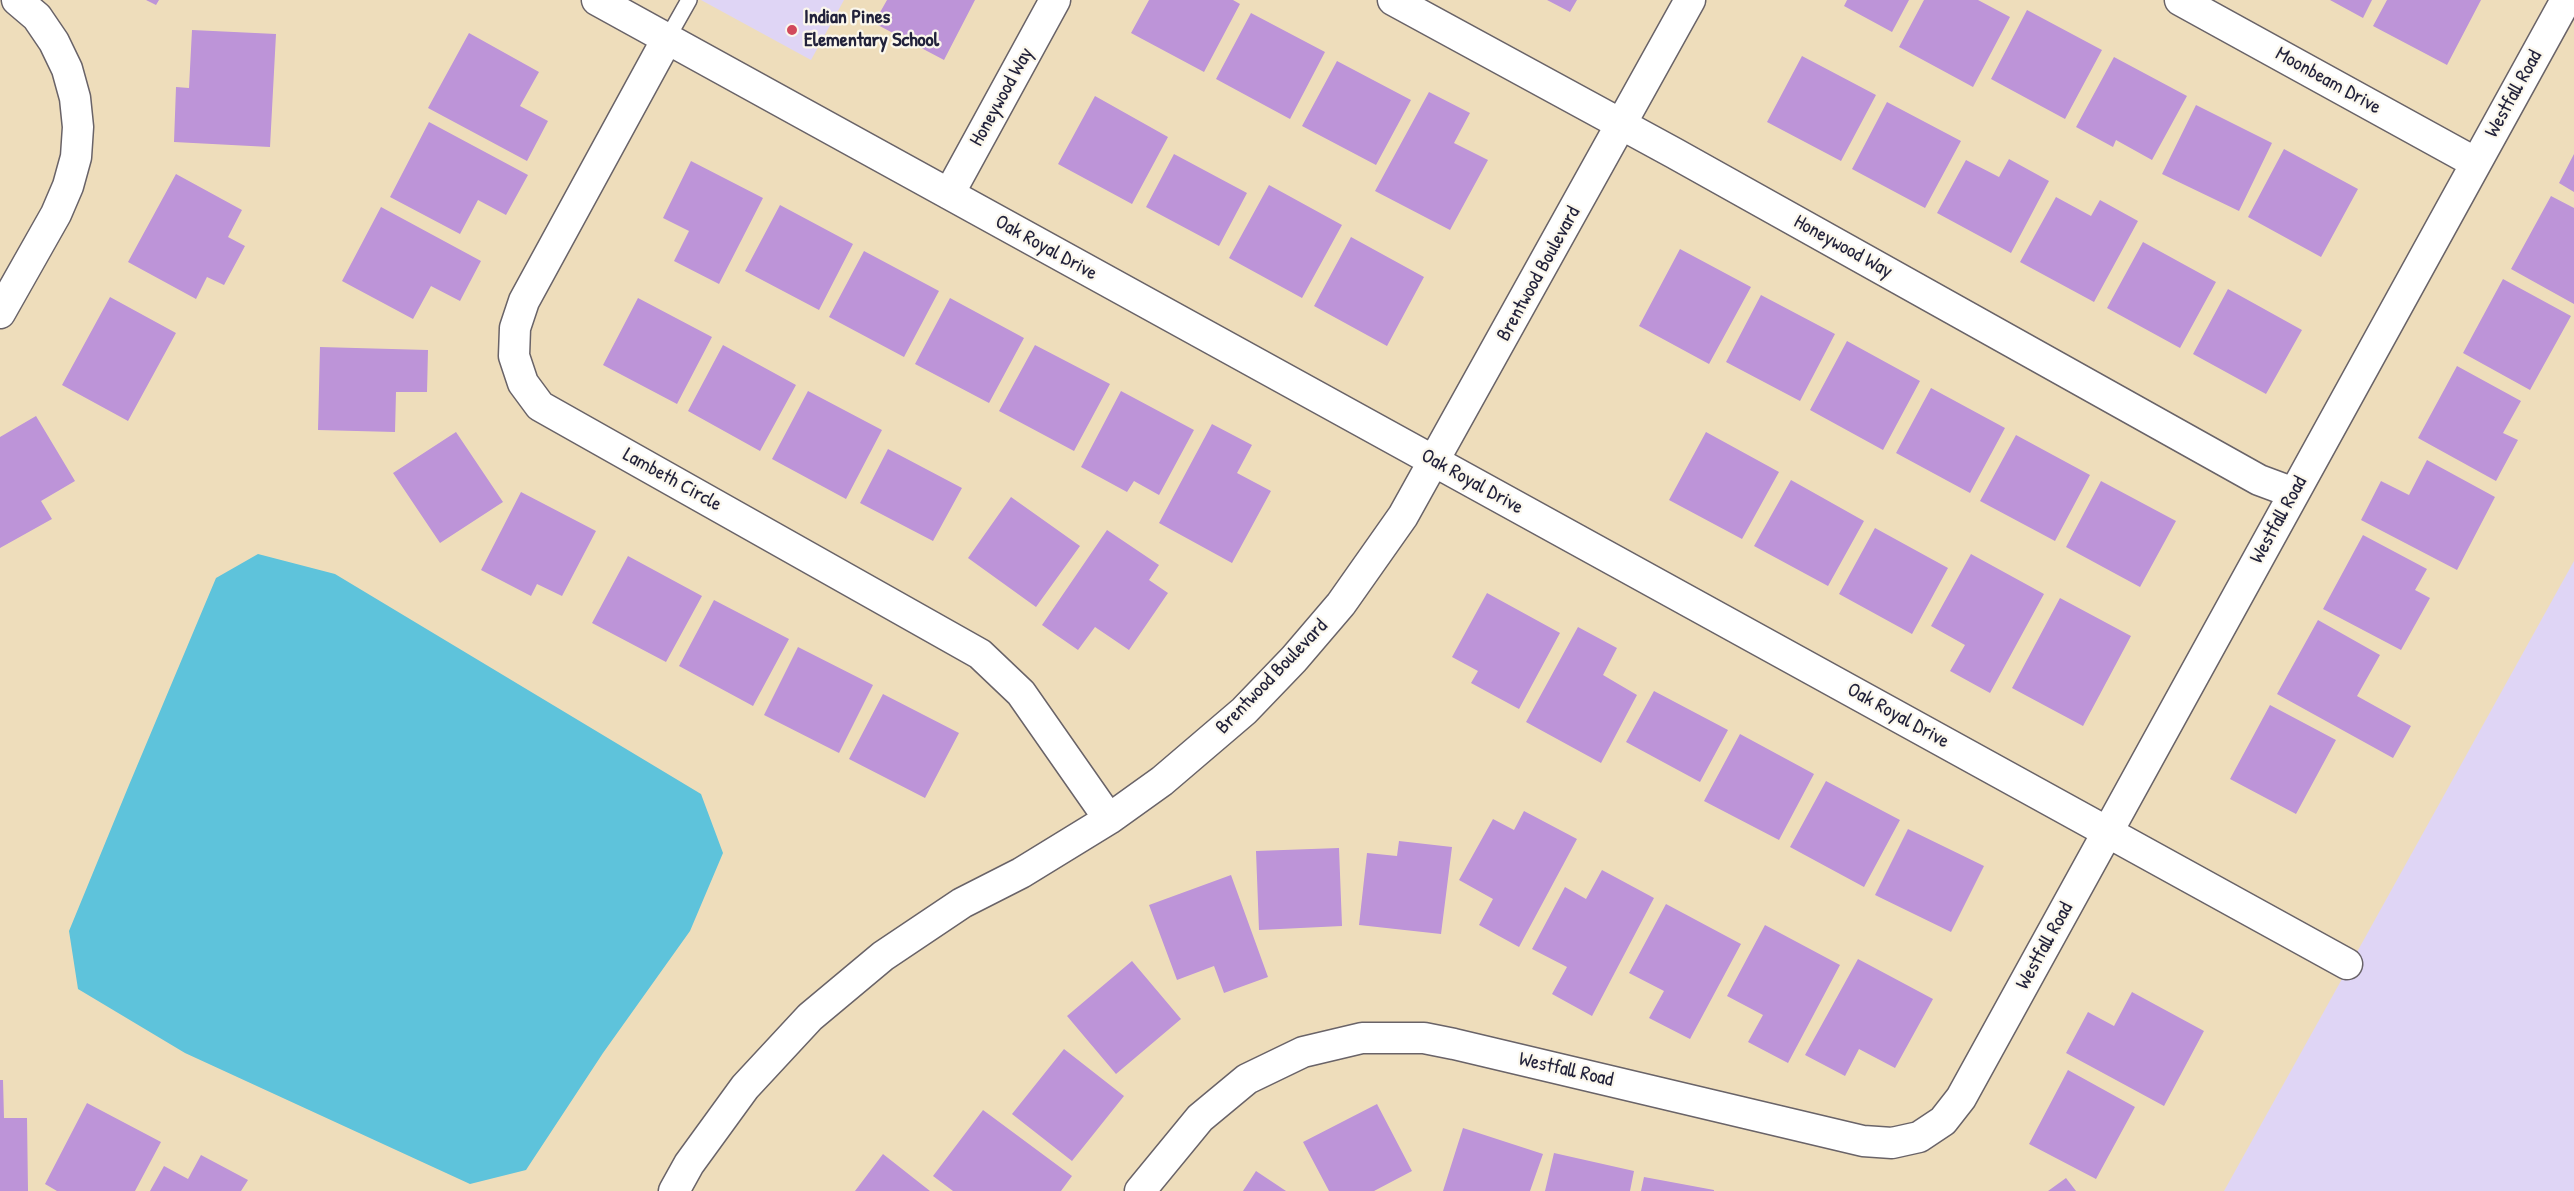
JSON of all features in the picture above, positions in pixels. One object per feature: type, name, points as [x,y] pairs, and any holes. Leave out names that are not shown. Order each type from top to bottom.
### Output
[{"type":"street","points":[[0,313],[56,214],[68,186],[76,157],[78,127],[75,98],[67,69],[54,42],[37,17],[17,0]]},
{"type":"street","name":"Oak Royal Drive","points":[[597,0],[2347,964]]},
{"type":"street","name":"Honeywood Way","points":[[948,194],[1055,0]]},
{"type":"street","name":"Honeywood Way","points":[[1393,0],[1622,124],[2259,480],[2294,494]]},
{"type":"street","name":"Brentwood Boulevard","points":[[674,1191],[689,1164],[745,1087],[810,1017],[883,956],[942,916],[1109,819],[1162,781],[1244,711],[1294,659],[1341,604],[1403,516],[1436,462],[1690,0]]},
{"type":"street","name":"Moonbeam Drive","points":[[2180,0],[2476,163]]},
{"type":"street","name":"Westfall Road","points":[[1140,1191],[1200,1118],[1247,1079],[1303,1052],[1362,1038],[1424,1038],[1454,1044],[1863,1141],[1892,1143],[1919,1137],[1943,1121],[1961,1098],[2566,0]]},
{"type":"street","name":"Lambeth Circle","points":[[667,39],[524,302],[515,328],[514,356],[523,383],[540,406],[980,654],[1021,693],[1109,819]]},
{"type":"lane","points":[[667,39],[689,0]]},
{"type":"shaded area","name":"Indian Pines Elementary School","points":[[701,0],[844,0],[811,60]]},
{"type":"shaded area","points":[[2574,561],[2574,1191],[2224,1191],[2362,943]]},
{"type":"water","points":[[258,554],[335,574],[701,794],[723,853],[690,931],[603,1053],[526,1170],[470,1184],[185,1053],[78,989],[69,931],[129,785],[216,578]]},
{"type":"building","points":[[146,0],[159,0],[156,5]]},
{"type":"building","points":[[887,0],[975,0],[944,60],[874,23]]},
{"type":"building","points":[[1149,0],[1233,0],[1240,4],[1204,72],[1131,33]]},
{"type":"building","points":[[1547,0],[1577,0],[1570,12]]},
{"type":"building","points":[[1847,0],[1909,0],[1892,32],[1844,6]]},
{"type":"building","points":[[1924,0],[1978,0],[2010,17],[1973,87],[1899,47]]},
{"type":"building","points":[[2330,0],[2372,0],[2363,18]]},
{"type":"building","points":[[2387,0],[2481,0],[2447,65],[2373,26]]},
{"type":"building","points":[[2027,10],[2102,50],[2065,119],[1991,79]]},
{"type":"building","points":[[1251,13],[1325,52],[1290,119],[1216,79]]},
{"type":"building","points":[[192,30],[276,34],[270,147],[174,142],[176,87],[189,88]]},
{"type":"building","points":[[469,33],[539,72],[520,106],[548,121],[527,161],[428,108]]},
{"type":"building","points":[[1802,56],[1876,95],[1841,161],[1767,122]]},
{"type":"building","points":[[2114,57],[2187,96],[2152,160],[2116,140],[2113,147],[2076,127]]},
{"type":"building","points":[[1337,61],[1411,100],[1376,165],[1302,126]]},
{"type":"building","points":[[1429,92],[1470,113],[1454,143],[1488,160],[1450,230],[1375,191]]},
{"type":"building","points":[[1095,96],[1168,137],[1132,204],[1058,164]]},
{"type":"building","points":[[1887,102],[1961,141],[1925,208],[1852,169]]},
{"type":"building","points":[[2196,105],[2272,143],[2239,211],[2162,174]]},
{"type":"building","points":[[429,122],[528,175],[506,215],[478,200],[460,234],[390,197]]},
{"type":"building","points":[[2284,149],[2358,189],[2321,257],[2248,217]]},
{"type":"building","points":[[1174,154],[1247,193],[1219,246],[1146,207]]},
{"type":"building","points":[[2574,154],[2574,192],[2559,183]]},
{"type":"building","points":[[2009,159],[2049,181],[2011,253],[1937,213],[1966,160],[1999,177]]},
{"type":"building","points":[[691,161],[763,198],[719,284],[674,261],[689,231],[663,218]]},
{"type":"building","points":[[176,174],[242,210],[228,237],[245,246],[224,285],[207,277],[196,299],[128,262]]},
{"type":"building","points":[[1269,185],[1342,225],[1302,298],[1229,258]]},
{"type":"building","points":[[2551,196],[2574,208],[2574,304],[2511,269]]},
{"type":"building","points":[[2056,197],[2091,216],[2100,200],[2138,221],[2094,302],[2020,262]]},
{"type":"building","points":[[780,205],[853,244],[819,310],[745,271]]},
{"type":"building","points":[[381,207],[481,261],[460,301],[431,286],[413,319],[342,281]]},
{"type":"building","points":[[1351,237],[1424,277],[1387,346],[1314,306]]},
{"type":"building","points":[[2143,242],[2216,282],[2180,348],[2107,308]]},
{"type":"building","points":[[1680,249],[1751,287],[1709,364],[1639,326]]},
{"type":"building","points":[[864,251],[939,291],[904,357],[829,317]]},
{"type":"building","points":[[2503,279],[2571,316],[2530,390],[2463,353]]},
{"type":"building","points":[[2228,289],[2302,330],[2266,394],[2193,354]]},
{"type":"building","points":[[1761,295],[1835,334],[1800,401],[1726,362]]},
{"type":"building","points":[[110,297],[176,333],[128,421],[62,385]]},
{"type":"building","points":[[638,298],[712,337],[677,404],[603,365]]},
{"type":"building","points":[[950,298],[1024,338],[989,403],[915,364]]},
{"type":"building","points":[[1847,341],[1920,381],[1883,450],[1810,410]]},
{"type":"building","points":[[723,345],[796,385],[760,451],[688,411]]},
{"type":"building","points":[[1035,345],[1110,384],[1074,451],[999,411]]},
{"type":"building","points":[[320,347],[428,350],[427,392],[396,392],[395,432],[318,430]]},
{"type":"building","points":[[2457,366],[2521,401],[2503,433],[2518,440],[2496,481],[2418,438]]},
{"type":"building","points":[[1931,388],[2005,428],[1970,493],[1896,453]]},
{"type":"building","points":[[808,391],[882,430],[846,499],[772,459]]},
{"type":"building","points":[[1121,391],[1194,430],[1159,495],[1134,481],[1127,492],[1081,467]]},
{"type":"building","points":[[36,416],[75,481],[41,501],[52,519],[0,548],[0,437]]},
{"type":"building","points":[[1212,424],[1252,445],[1237,473],[1271,491],[1232,563],[1159,523]]},
{"type":"building","points":[[456,432],[503,502],[440,543],[393,473]]},
{"type":"building","points":[[1706,432],[1779,472],[1742,539],[1669,500]]},
{"type":"building","points":[[2016,435],[2090,475],[2055,541],[1980,501]]},
{"type":"building","points":[[888,449],[962,488],[933,541],[860,503]]},
{"type":"building","points":[[2427,460],[2495,497],[2457,570],[2361,520],[2381,481],[2409,495]]},
{"type":"building","points":[[1791,480],[1864,521],[1828,586],[1754,546]]},
{"type":"building","points":[[2101,481],[2176,521],[2140,587],[2066,547]]},
{"type":"building","points":[[521,492],[596,531],[562,596],[537,584],[531,596],[481,570]]},
{"type":"building","points":[[1011,497],[1080,546],[1036,607],[968,558]]},
{"type":"building","points":[[1875,528],[1948,568],[1912,634],[1839,594]]},
{"type":"building","points":[[1107,530],[1159,565],[1149,580],[1168,593],[1129,650],[1095,627],[1078,650],[1042,625]]},
{"type":"building","points":[[2363,535],[2427,569],[2415,590],[2430,598],[2401,650],[2323,609]]},
{"type":"building","points":[[1971,554],[2044,594],[1990,693],[1950,671],[1965,645],[1931,626]]},
{"type":"building","points":[[628,556],[702,596],[666,662],[592,623]]},
{"type":"building","points":[[1487,593],[1560,633],[1519,709],[1471,683],[1478,671],[1452,657]]},
{"type":"building","points":[[2060,598],[2131,636],[2083,726],[2012,688]]},
{"type":"building","points":[[714,600],[789,639],[753,706],[679,666]]},
{"type":"building","points":[[2318,620],[2380,655],[2357,696],[2411,726],[2393,758],[2277,694]]},
{"type":"building","points":[[1578,627],[1617,648],[1603,675],[1637,695],[1601,763],[1526,722]]},
{"type":"building","points":[[798,647],[873,685],[839,753],[764,715]]},
{"type":"building","points":[[1654,691],[1728,730],[1700,782],[1626,742]]},
{"type":"building","points":[[883,694],[959,733],[925,798],[849,759]]},
{"type":"building","points":[[2270,705],[2336,740],[2296,814],[2230,779]]},
{"type":"building","points":[[1740,734],[1814,774],[1779,840],[1704,801]]},
{"type":"building","points":[[1826,781],[1900,820],[1864,887],[1790,847]]},
{"type":"building","points":[[1524,811],[1577,839],[1519,947],[1479,925],[1493,899],[1459,880],[1493,819],[1514,830]]},
{"type":"building","points":[[1908,829],[1984,866],[1951,932],[1875,895]]},
{"type":"building","points":[[1399,841],[1452,847],[1441,934],[1359,925],[1367,853],[1397,856]]},
{"type":"building","points":[[1339,848],[1342,926],[1259,930],[1256,851]]},
{"type":"building","points":[[1602,870],[1654,898],[1592,1016],[1552,994],[1567,967],[1532,949],[1565,887],[1586,899]]},
{"type":"building","points":[[1231,875],[1268,977],[1224,993],[1214,966],[1177,980],[1149,905]]},
{"type":"building","points":[[1666,904],[1741,944],[1690,1039],[1649,1018],[1664,991],[1629,973]]},
{"type":"building","points":[[1765,925],[1840,965],[1788,1063],[1748,1042],[1763,1015],[1727,996]]},
{"type":"building","points":[[1858,959],[1933,999],[1895,1068],[1859,1049],[1845,1076],[1805,1055]]},
{"type":"building","points":[[1132,961],[1181,1019],[1116,1074],[1067,1016]]},
{"type":"building","points":[[2132,992],[2204,1031],[2164,1106],[2066,1053],[2088,1012],[2114,1026]]},
{"type":"building","points":[[1064,1049],[1124,1096],[1072,1161],[1012,1114]]},
{"type":"building","points":[[2068,1070],[2135,1107],[2096,1179],[2029,1144]]},
{"type":"building","points":[[0,1080],[3,1080],[4,1118],[27,1118],[28,1191],[0,1191]]},
{"type":"building","points":[[87,1103],[161,1142],[135,1191],[57,1191],[45,1184]]},
{"type":"building","points":[[1377,1104],[1412,1171],[1374,1191],[1329,1191],[1303,1142]]},
{"type":"building","points":[[983,1110],[1072,1176],[1061,1191],[953,1191],[933,1176]]},
{"type":"building","points":[[1463,1128],[1543,1154],[1530,1191],[1443,1191]]},
{"type":"building","points":[[1554,1153],[1634,1171],[1630,1191],[1545,1191]]},
{"type":"building","points":[[883,1154],[930,1191],[855,1191]]},
{"type":"building","points":[[201,1155],[248,1180],[241,1191],[150,1191],[164,1166],[188,1179]]},
{"type":"building","points":[[1256,1171],[1286,1191],[1243,1191]]},
{"type":"building","points":[[1644,1177],[1714,1190],[1714,1191],[1641,1191]]},
{"type":"building","points":[[2066,1178],[2076,1191],[2048,1191]]},
{"type":"place","name":"Indian Pines Elementary School","points":[[792,30]]}]
